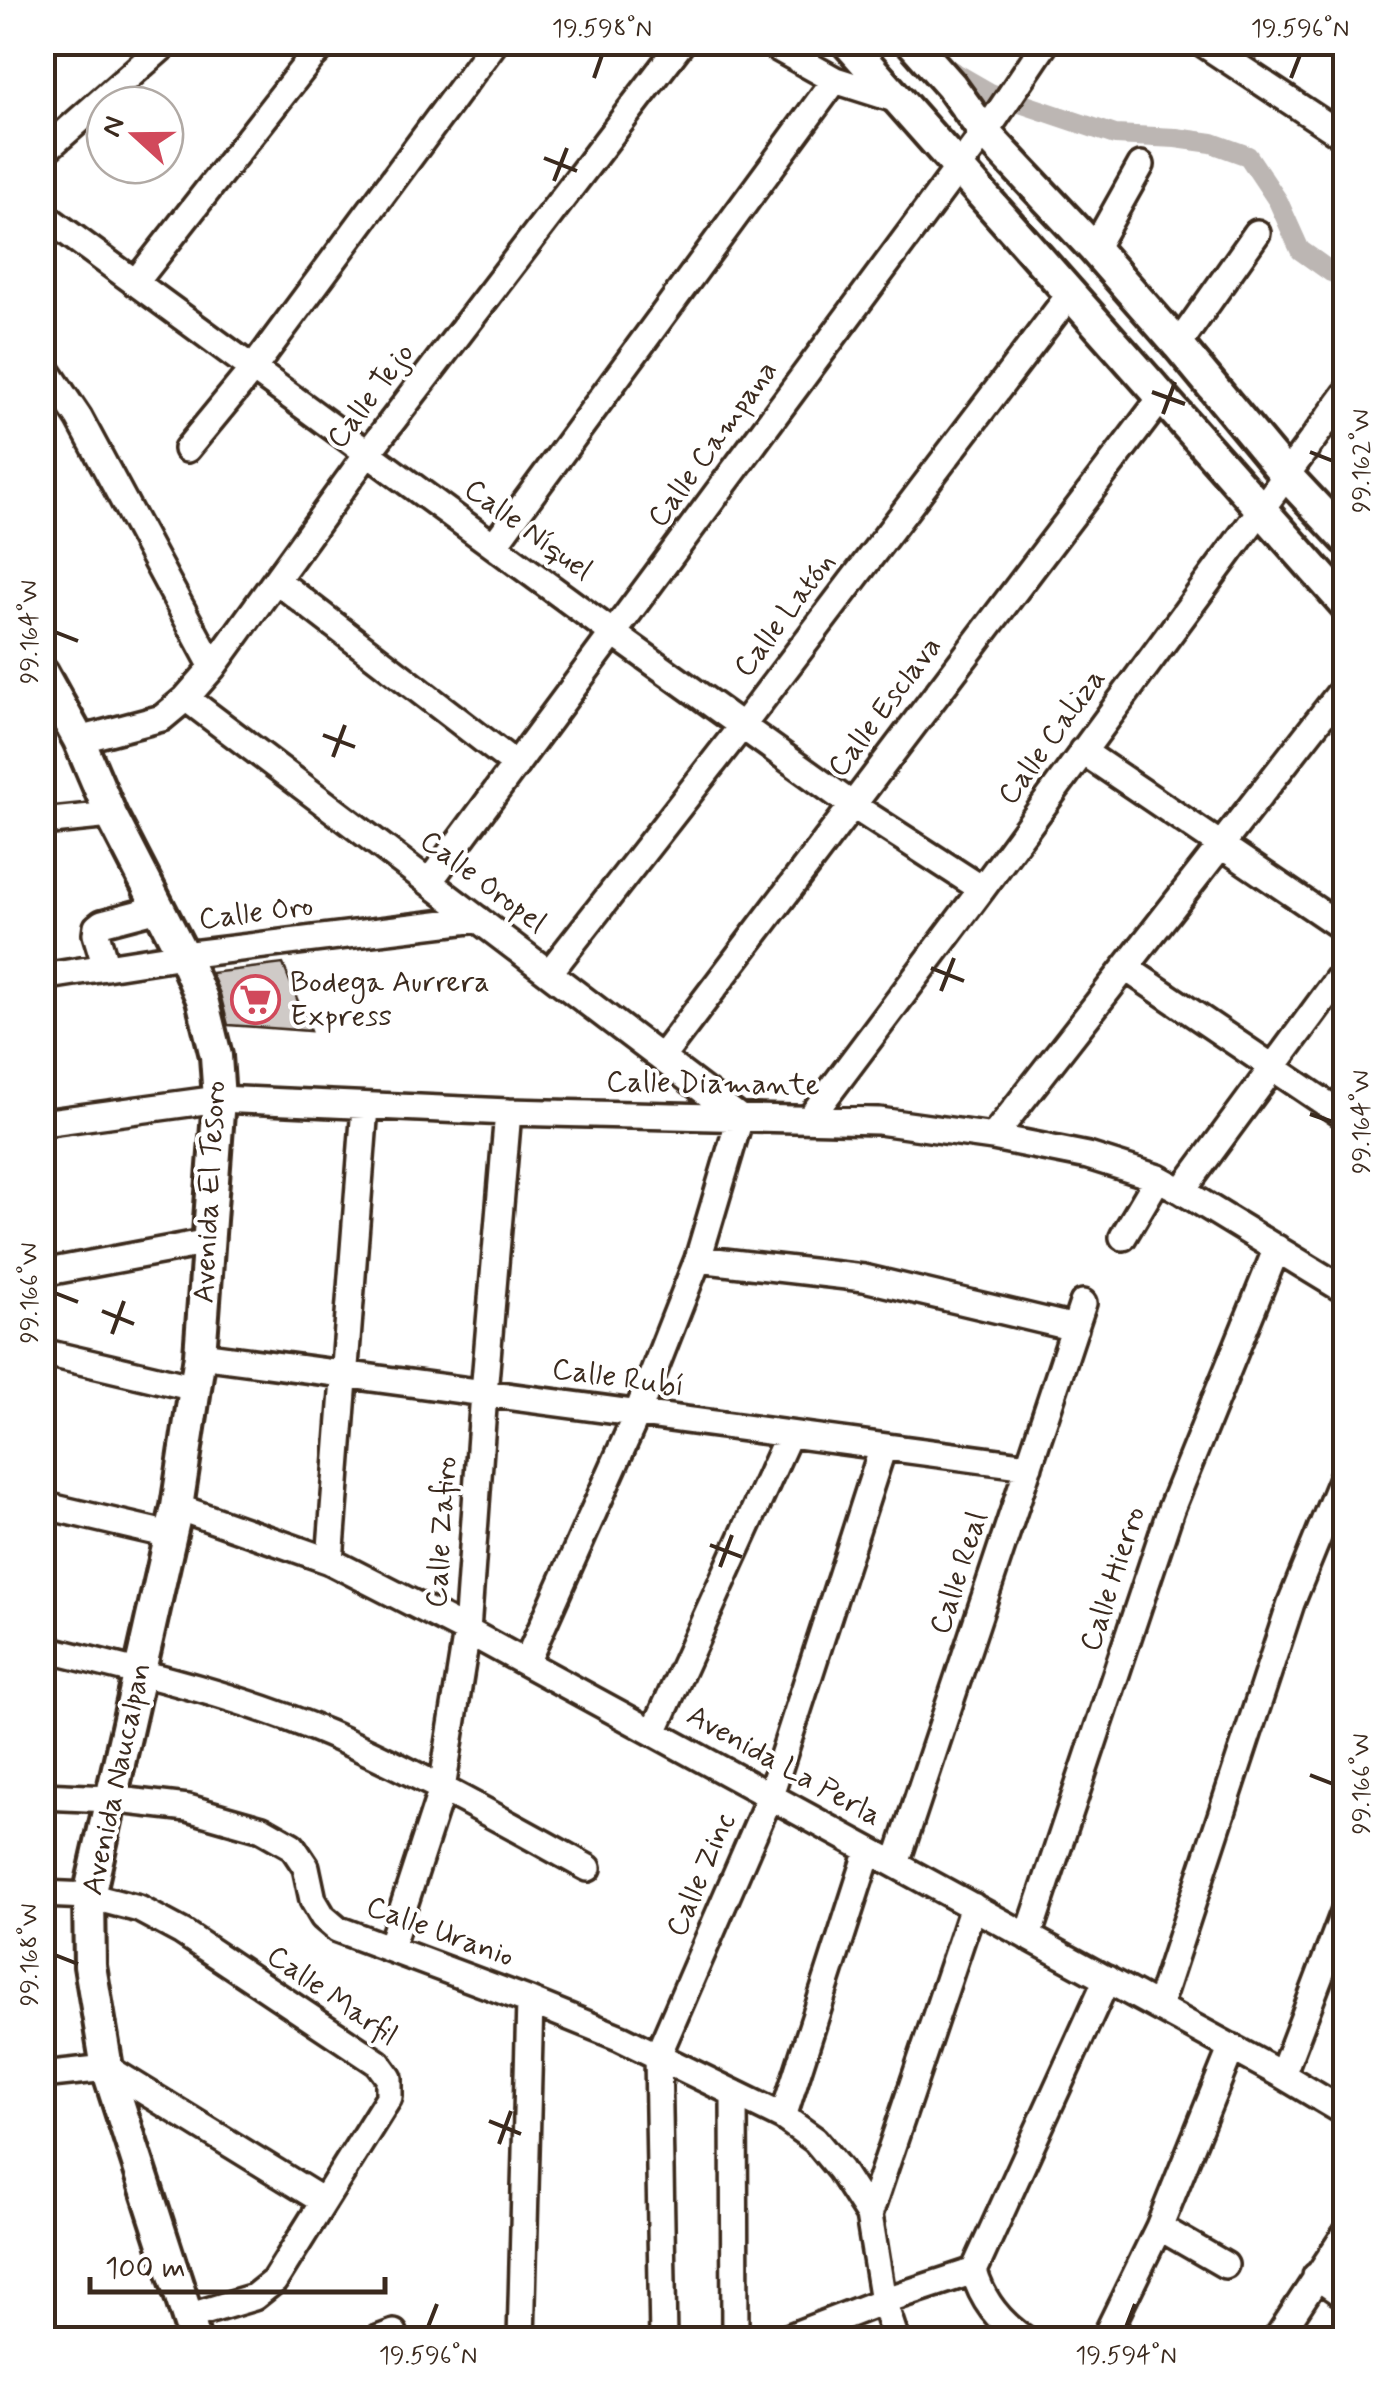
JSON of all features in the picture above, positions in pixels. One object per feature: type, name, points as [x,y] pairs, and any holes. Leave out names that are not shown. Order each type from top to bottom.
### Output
[{"type":"main road","points":[[847,42],[1346,604]]},
{"type":"main road","points":[[912,42],[990,125],[1285,474],[1346,538]]},
{"type":"main road","name":"Avenida El Tesoro","points":[[44,678],[79,740],[111,815],[183,955],[202,999],[216,1056],[219,1099],[200,1356],[174,1521]]},
{"type":"main road","name":"Avenida Naucalpan","points":[[174,1521],[89,1896],[90,1966],[107,2068],[191,2328]]},
{"type":"street","points":[[42,153],[168,42]]},
{"type":"street","points":[[135,283],[326,42]]},
{"type":"street","points":[[187,449],[252,370],[495,42]]},
{"type":"street","name":"Calle Tejo","points":[[79,740],[162,718],[214,666],[367,454],[682,42]]},
{"type":"street","points":[[767,42],[835,80],[898,100]]},
{"type":"street","name":"Calle Campana","points":[[429,882],[990,125],[1046,42]]},
{"type":"street","points":[[1201,42],[1346,138]]},
{"type":"street","points":[[494,545],[835,80]]},
{"type":"street","points":[[1094,249],[1141,165]]},
{"type":"street","name":"Calle Níquel","points":[[42,214],[852,805],[982,889]]},
{"type":"street","points":[[1178,345],[1257,233]]},
{"type":"street","name":"Calle Latón","points":[[548,973],[742,726],[1070,294]]},
{"type":"street","points":[[42,362],[79,418],[214,666]]},
{"type":"street","name":"Calle Caliza","points":[[810,1118],[1346,394]]},
{"type":"street","name":"Calle Esclava","points":[[661,1058],[1162,397]]},
{"type":"street","points":[[276,580],[516,765]]},
{"type":"street","points":[[994,1137],[1346,685]]},
{"type":"street","name":"Calle Oropel","points":[[186,698],[740,1118]]},
{"type":"street","points":[[1082,751],[1346,930]]},
{"type":"street","points":[[42,822],[111,815]]},
{"type":"street","points":[[106,967],[96,927],[159,908]]},
{"type":"street","name":"Calle Oro","points":[[42,977],[183,955],[478,919]]},
{"type":"street","points":[[1126,968],[1346,1117]]},
{"type":"street","points":[[1182,1191],[1346,968]]},
{"type":"street","name":"Calle Diamante","points":[[42,1123],[219,1099],[508,1112],[879,1121],[994,1137],[1088,1156],[1158,1178],[1346,1290]]},
{"type":"street","points":[[330,1562],[365,1107]]},
{"type":"street","name":"Calle Zafiro","points":[[390,1948],[442,1789],[468,1631],[508,1112]]},
{"type":"street","points":[[526,1663],[637,1414],[698,1259],[740,1118]]},
{"type":"street","points":[[1123,1237],[1158,1178]]},
{"type":"street","points":[[42,1273],[209,1242]]},
{"type":"street","name":"Calle Hierro","points":[[1028,1936],[1170,1509],[1277,1248]]},
{"type":"street","name":"Calle Real","points":[[698,1259],[864,1278],[1079,1315],[896,1864]]},
{"type":"street","points":[[42,1352],[194,1388]]},
{"type":"street","name":"Calle Rubí","points":[[200,1356],[1029,1466]]},
{"type":"street","points":[[654,1732],[788,1434]]},
{"type":"street","name":"Calle Zinc","points":[[663,2340],[658,2055],[770,1796],[883,1447]]},
{"type":"street","points":[[1158,2007],[1291,1604],[1346,1468]]},
{"type":"street","name":"Avenida La Perla","points":[[42,1505],[174,1521],[330,1562],[468,1631],[1346,2113]]},
{"type":"street","points":[[42,1648],[253,1705],[328,1734],[442,1789],[588,1868]]},
{"type":"street","name":"Calle Uranio","points":[[42,1796],[110,1798],[188,1808],[262,1829],[292,1846],[306,1867],[313,1900],[323,1918],[337,1929],[530,2001],[658,2055],[783,2116],[815,2140],[840,2170],[869,2216]]},
{"type":"street","points":[[783,2116],[869,1850]]},
{"type":"street","name":"Calle Marfil","points":[[42,1894],[89,1896],[139,1909],[182,1932],[378,2063],[388,2078],[389,2098],[274,2281],[254,2296],[191,2328]]},
{"type":"street","points":[[896,2340],[883,2301],[869,2216],[973,1906]]},
{"type":"street","points":[[1282,2075],[1339,1942],[1346,1907]]},
{"type":"street","points":[[1026,2340],[988,2306],[974,2272],[1106,1979]]},
{"type":"street","points":[[521,2340],[530,2001]]},
{"type":"street","points":[[1104,2340],[1159,2226],[1232,2048]]},
{"type":"street","points":[[42,2075],[107,2068],[323,2201]]},
{"type":"street","points":[[734,2093],[735,2340]]},
{"type":"street","points":[[1159,2226],[1225,2265]]},
{"type":"street","points":[[1276,2340],[1346,2233]]},
{"type":"street","points":[[782,2340],[883,2301],[974,2272]]},
{"type":"street","points":[[1316,2276],[1346,2297]]},
{"type":"building","name":"Bodega Aurrera Express","points":[[283,964],[310,1031],[228,1025],[211,973]]},
{"type":"waterway","points":[[943,66],[990,93],[1115,135],[1212,143],[1248,156],[1278,201],[1300,250],[1346,278]]},
{"type":"place","name":"Bodega Aurrera Express","points":[[255,999]]}]
